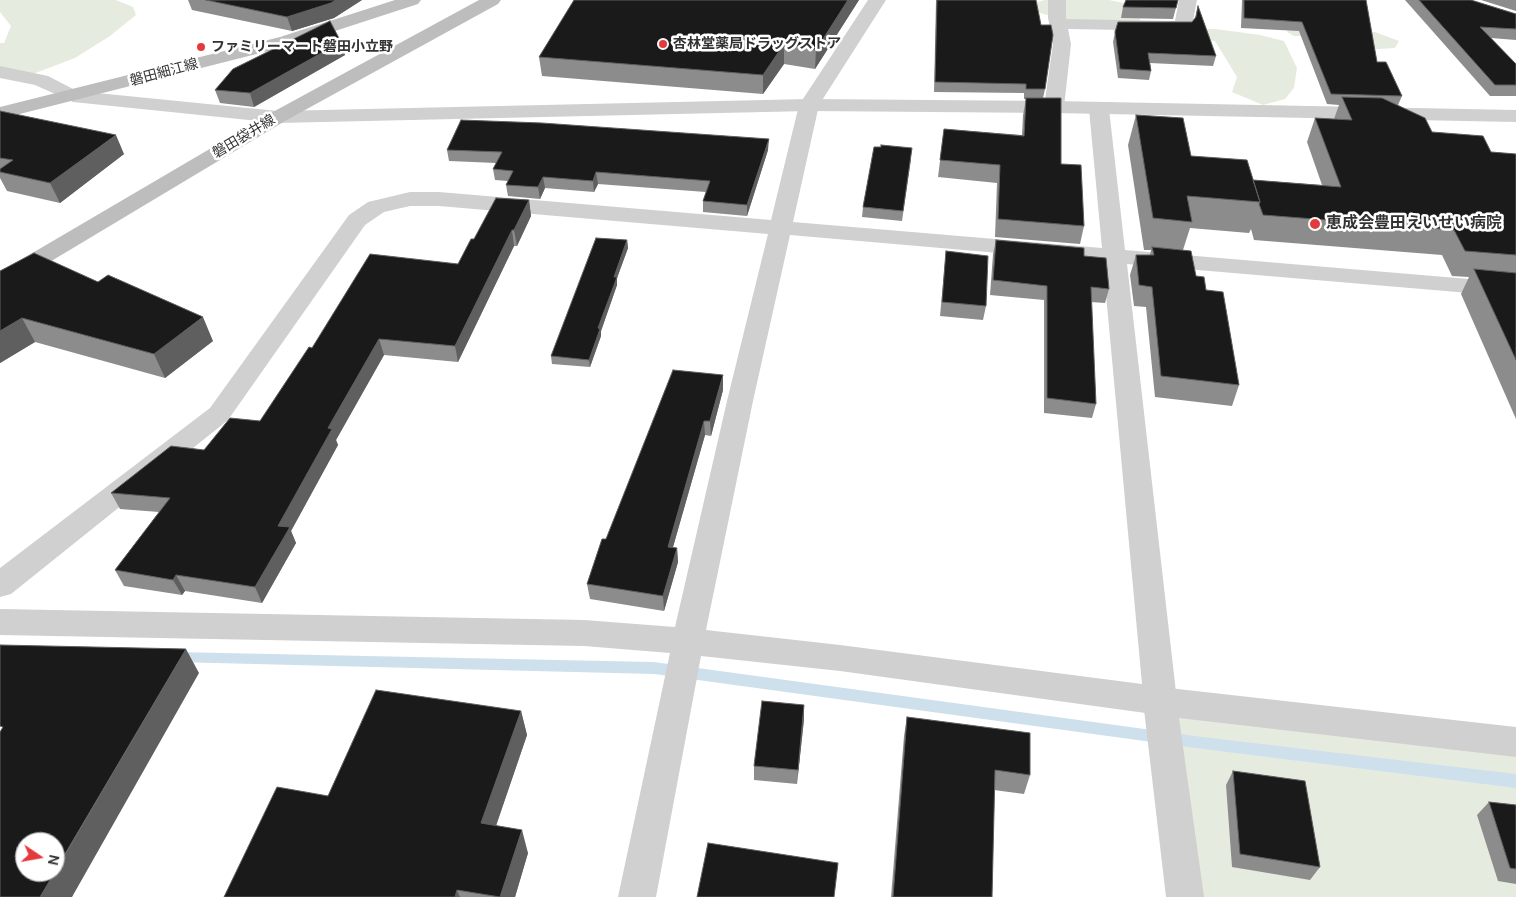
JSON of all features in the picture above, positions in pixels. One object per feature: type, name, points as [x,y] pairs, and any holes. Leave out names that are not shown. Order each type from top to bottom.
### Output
[{"type":"main road","name":"磐田細江線","points":[[0,113],[286,41],[412,0]]},
{"type":"main road","name":"磐田袋井線","points":[[0,282],[278,117],[492,0]]},
{"type":"street","points":[[637,897],[688,641],[740,401],[810,105],[877,0]]},
{"type":"street","points":[[1054,107],[1062,44],[1058,24],[1057,0]]},
{"type":"street","points":[[1058,24],[1183,26],[1188,0]]},
{"type":"street","points":[[0,72],[41,80],[73,96],[278,117],[810,105],[1054,107],[1516,116]]},
{"type":"street","points":[[1099,109],[1160,701],[1185,897]]},
{"type":"street","points":[[1377,114],[1418,134]]},
{"type":"street","points":[[0,585],[220,414],[357,220],[376,207],[410,199],[438,199],[1516,290]]},
{"type":"street","points":[[0,622],[584,633],[688,641],[840,658],[1160,701],[1516,742]]},
{"type":"shaded area","points":[[0,0],[116,0],[133,7],[136,15],[110,36],[75,58],[25,77],[0,77],[0,43],[4,43],[11,26],[0,12]]},
{"type":"shaded area","points":[[1045,0],[1109,0],[1124,3],[1140,13],[1140,20],[1125,25],[1106,25],[1082,29],[1057,18],[1030,10],[1026,5]]},
{"type":"shaded area","points":[[1292,16],[1346,32],[1375,32],[1399,41],[1395,48],[1362,50],[1334,36],[1294,36],[1287,32]]},
{"type":"shaded area","points":[[1215,29],[1260,35],[1284,41],[1297,68],[1294,88],[1285,99],[1263,105],[1232,92],[1237,77],[1215,41],[1168,36],[1122,42],[1113,30]]},
{"type":"shaded area","points":[[1160,701],[1516,742],[1516,897],[1185,897]]},
{"type":"building","points":[[206,0],[336,0],[287,17]]},
{"type":"building","points":[[574,0],[848,0],[816,50],[784,44],[763,75],[539,57]]},
{"type":"building","points":[[937,0],[1036,0],[1041,25],[1051,25],[1053,35],[1045,89],[1026,89],[1026,84],[935,82]]},
{"type":"building","points":[[1126,0],[1178,0],[1176,8],[1123,7]]},
{"type":"building","points":[[1244,0],[1366,0],[1377,62],[1386,62],[1402,96],[1331,94],[1302,22],[1244,18]]},
{"type":"building","points":[[1419,0],[1471,0],[1516,14],[1516,29],[1480,27],[1516,64],[1516,85],[1495,85]]},
{"type":"building","points":[[1198,6],[1216,56],[1148,53],[1151,71],[1120,69],[1115,32],[1118,22],[1192,22],[1196,17]]},
{"type":"building","points":[[330,21],[341,42],[250,93],[215,90],[233,69]]},
{"type":"building","points":[[1342,97],[1382,98],[1425,118],[1432,132],[1483,136],[1491,152],[1516,154],[1516,255],[1465,251],[1454,230],[1263,215],[1253,180],[1341,187],[1315,118],[1352,120]]},
{"type":"building","points":[[1026,98],[1061,98],[1061,164],[1081,165],[1084,226],[998,219],[1000,165],[940,160],[944,129],[1024,136]]},
{"type":"building","points":[[0,111],[116,135],[50,183],[0,172],[0,169],[13,160],[0,158]]},
{"type":"building","points":[[1136,115],[1183,118],[1191,156],[1247,160],[1260,202],[1187,196],[1192,222],[1153,218]]},
{"type":"building","points":[[461,120],[542,123],[769,139],[747,205],[703,201],[710,181],[596,172],[593,181],[543,177],[538,187],[506,185],[513,171],[493,169],[502,152],[447,150]]},
{"type":"building","points":[[881,145],[912,148],[903,211],[863,207],[874,147],[881,147]]},
{"type":"building","points":[[496,198],[529,200],[514,230],[512,230],[455,346],[379,339],[328,428],[332,429],[278,526],[290,527],[255,587],[176,575],[173,580],[115,570],[170,498],[111,493],[171,446],[204,450],[230,418],[260,421],[309,347],[312,348],[370,254],[458,264]]},
{"type":"building","points":[[596,238],[627,240],[614,277],[617,277],[598,328],[600,329],[589,360],[551,356]]},
{"type":"building","points":[[996,240],[1084,248],[1084,256],[1106,258],[1109,289],[1091,287],[1096,404],[1047,398],[1047,286],[993,280]]},
{"type":"building","points":[[1152,247],[1191,251],[1196,276],[1204,277],[1206,290],[1223,292],[1239,385],[1161,376],[1152,287],[1139,285],[1136,255],[1154,255]]},
{"type":"building","points":[[946,251],[988,256],[986,306],[942,302]]},
{"type":"building","points":[[34,253],[98,282],[108,275],[203,317],[154,354],[22,318],[0,331],[0,271]]},
{"type":"building","points":[[1474,269],[1516,273],[1516,360]]},
{"type":"building","points":[[673,370],[723,375],[710,421],[704,421],[668,547],[677,548],[663,596],[587,584],[602,539],[606,539]]},
{"type":"building","points":[[0,645],[186,649],[65,854],[65,832],[15,832],[15,882],[49,882],[40,897],[0,897],[0,732],[3,727],[0,726]]},
{"type":"building","points":[[376,690],[521,711],[481,823],[522,830],[500,897],[457,890],[455,897],[224,897],[277,787],[328,796]]},
{"type":"building","points":[[762,701],[804,705],[798,770],[754,766]]},
{"type":"building","points":[[907,717],[1030,733],[1030,775],[995,770],[992,897],[893,897]]},
{"type":"building","points":[[1233,771],[1305,781],[1320,867],[1240,854]]},
{"type":"building","points":[[1489,802],[1516,805],[1516,869],[1510,868]]},
{"type":"building","points":[[708,843],[838,863],[834,897],[697,897]]},
{"type":"waterway","points":[[175,657],[654,668],[1203,743],[1516,781]]},
{"type":"place","name":"杏林堂薬局ドラッグストア","points":[[663,44]]},
{"type":"place","name":"ファミリーマート磐田小立野","points":[[201,47]]},
{"type":"place","name":"恵成会豊田えいせい病院","points":[[1315,224]]}]
